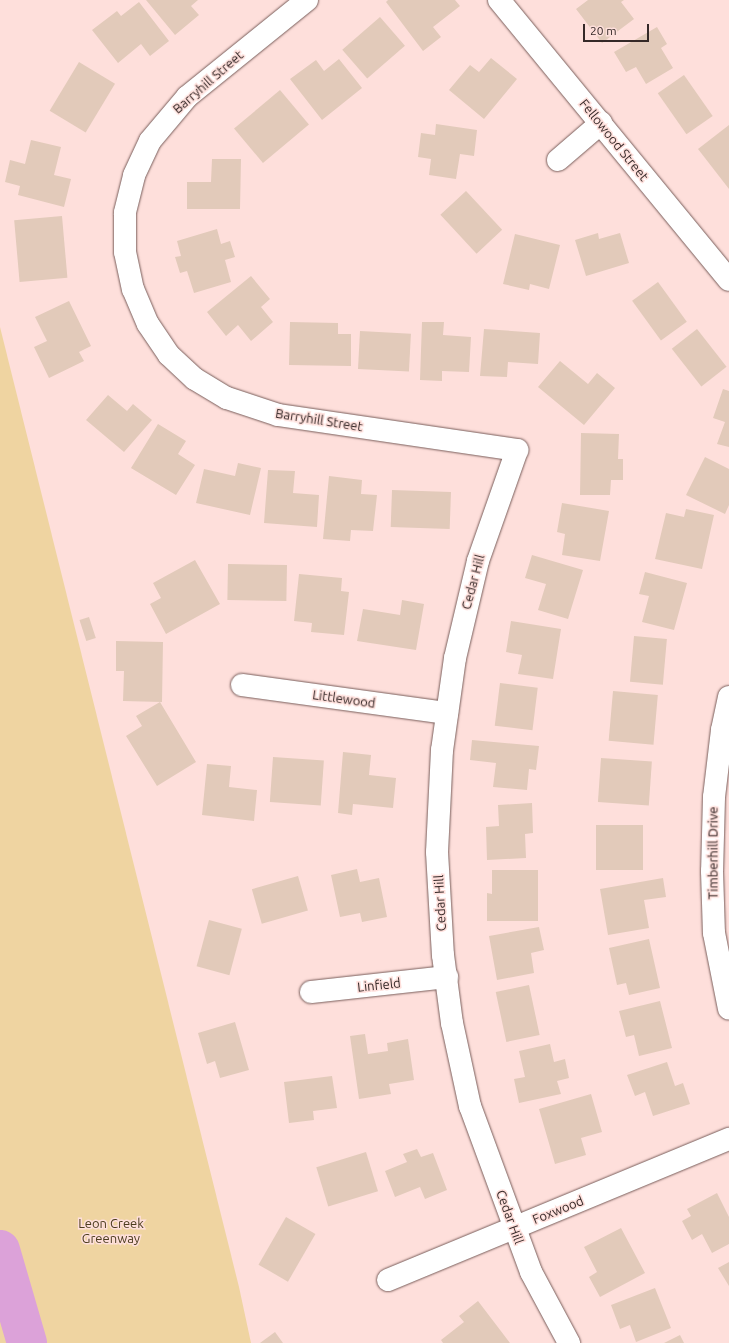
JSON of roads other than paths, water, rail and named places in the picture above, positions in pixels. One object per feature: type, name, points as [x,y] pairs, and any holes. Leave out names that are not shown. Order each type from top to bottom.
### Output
[{"type":"street","name":"Barryhill Street","points":[[307,0],[186,97],[150,141],[134,176],[125,213],[125,252],[131,282],[148,324],[169,355],[195,379],[227,398],[278,415],[517,450]]},
{"type":"street","name":"Fellowood Street","points":[[499,0],[729,280]]},
{"type":"street","points":[[558,160],[601,123]]},
{"type":"street","name":"Cedar Hill","points":[[517,450],[478,561],[455,658],[442,750],[437,852],[443,955],[452,1023],[470,1106],[513,1229],[531,1272],[569,1343]]},
{"type":"street","name":"Littlewood","points":[[242,685],[447,713]]},
{"type":"street","name":"Timberhill Drive","points":[[729,697],[722,730],[714,797],[712,871],[714,933],[729,1009]]},
{"type":"street","name":"Linfield","points":[[311,992],[447,977]]},
{"type":"street","name":"Foxwood","points":[[388,1280],[729,1139]]},
{"type":"waterway","points":[[0,1250],[27,1343]]},
{"type":"park label","name":"Leon Creek Greenway","points":[[111,1232]]}]
